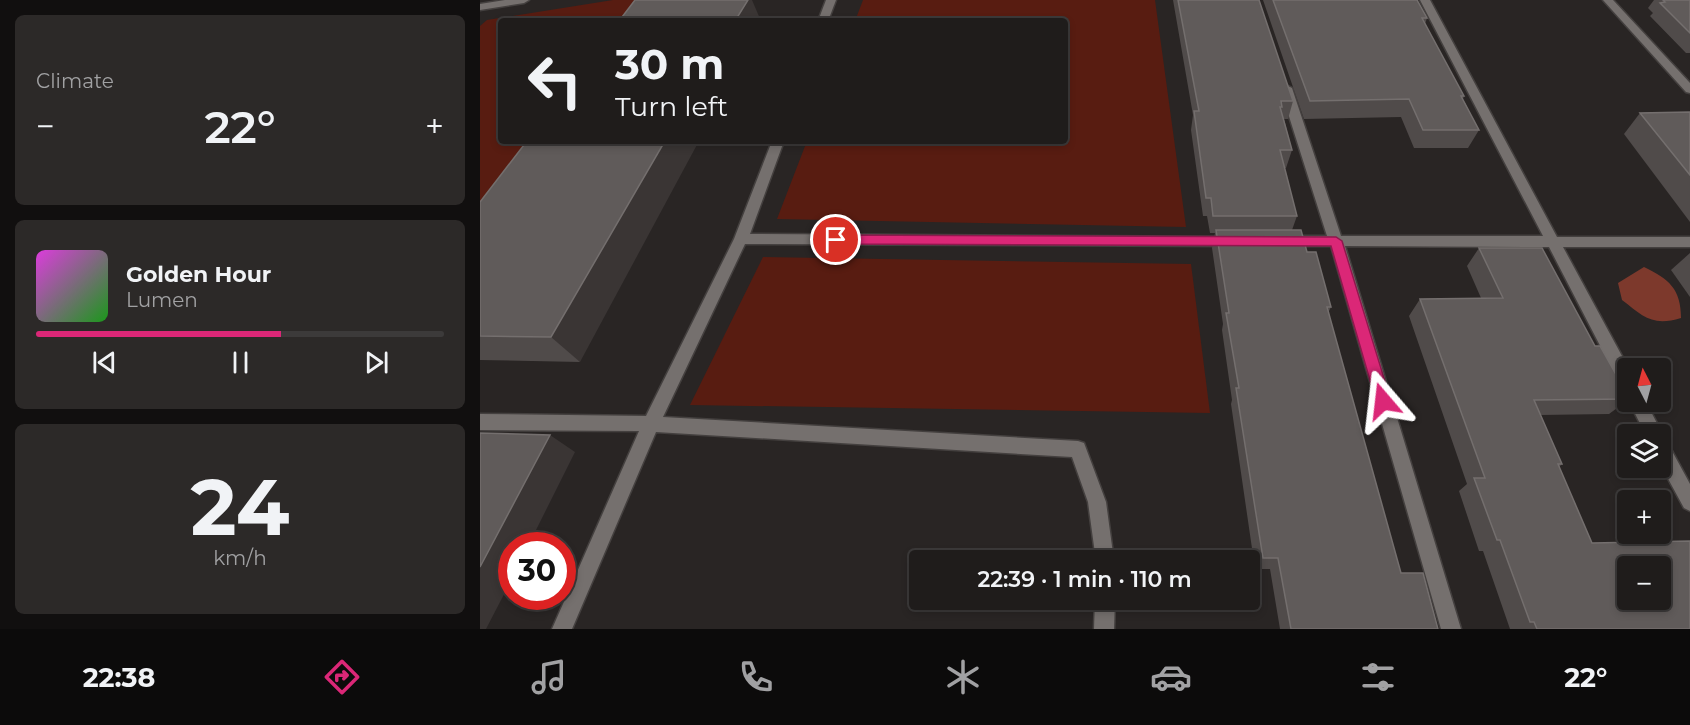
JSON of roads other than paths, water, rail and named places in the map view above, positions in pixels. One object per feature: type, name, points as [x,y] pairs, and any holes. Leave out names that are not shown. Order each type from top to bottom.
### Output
[{"type":"street","points":[[480,7],[524,0]]},
{"type":"street","points":[[824,18],[831,0]]},
{"type":"street","points":[[1425,0],[1617,362]]},
{"type":"street","points":[[1608,0],[1690,90]]},
{"type":"street","points":[[1282,77],[1336,241],[1451,629]]},
{"type":"street","points":[[562,629],[651,424],[741,240],[777,144]]},
{"type":"street","points":[[741,240],[1690,242]]},
{"type":"street","points":[[480,422],[651,424],[1078,449],[1097,502],[1104,550]]},
{"type":"street","points":[[1671,467],[1690,502]]},
{"type":"street","points":[[1104,629],[1105,610]]}]
